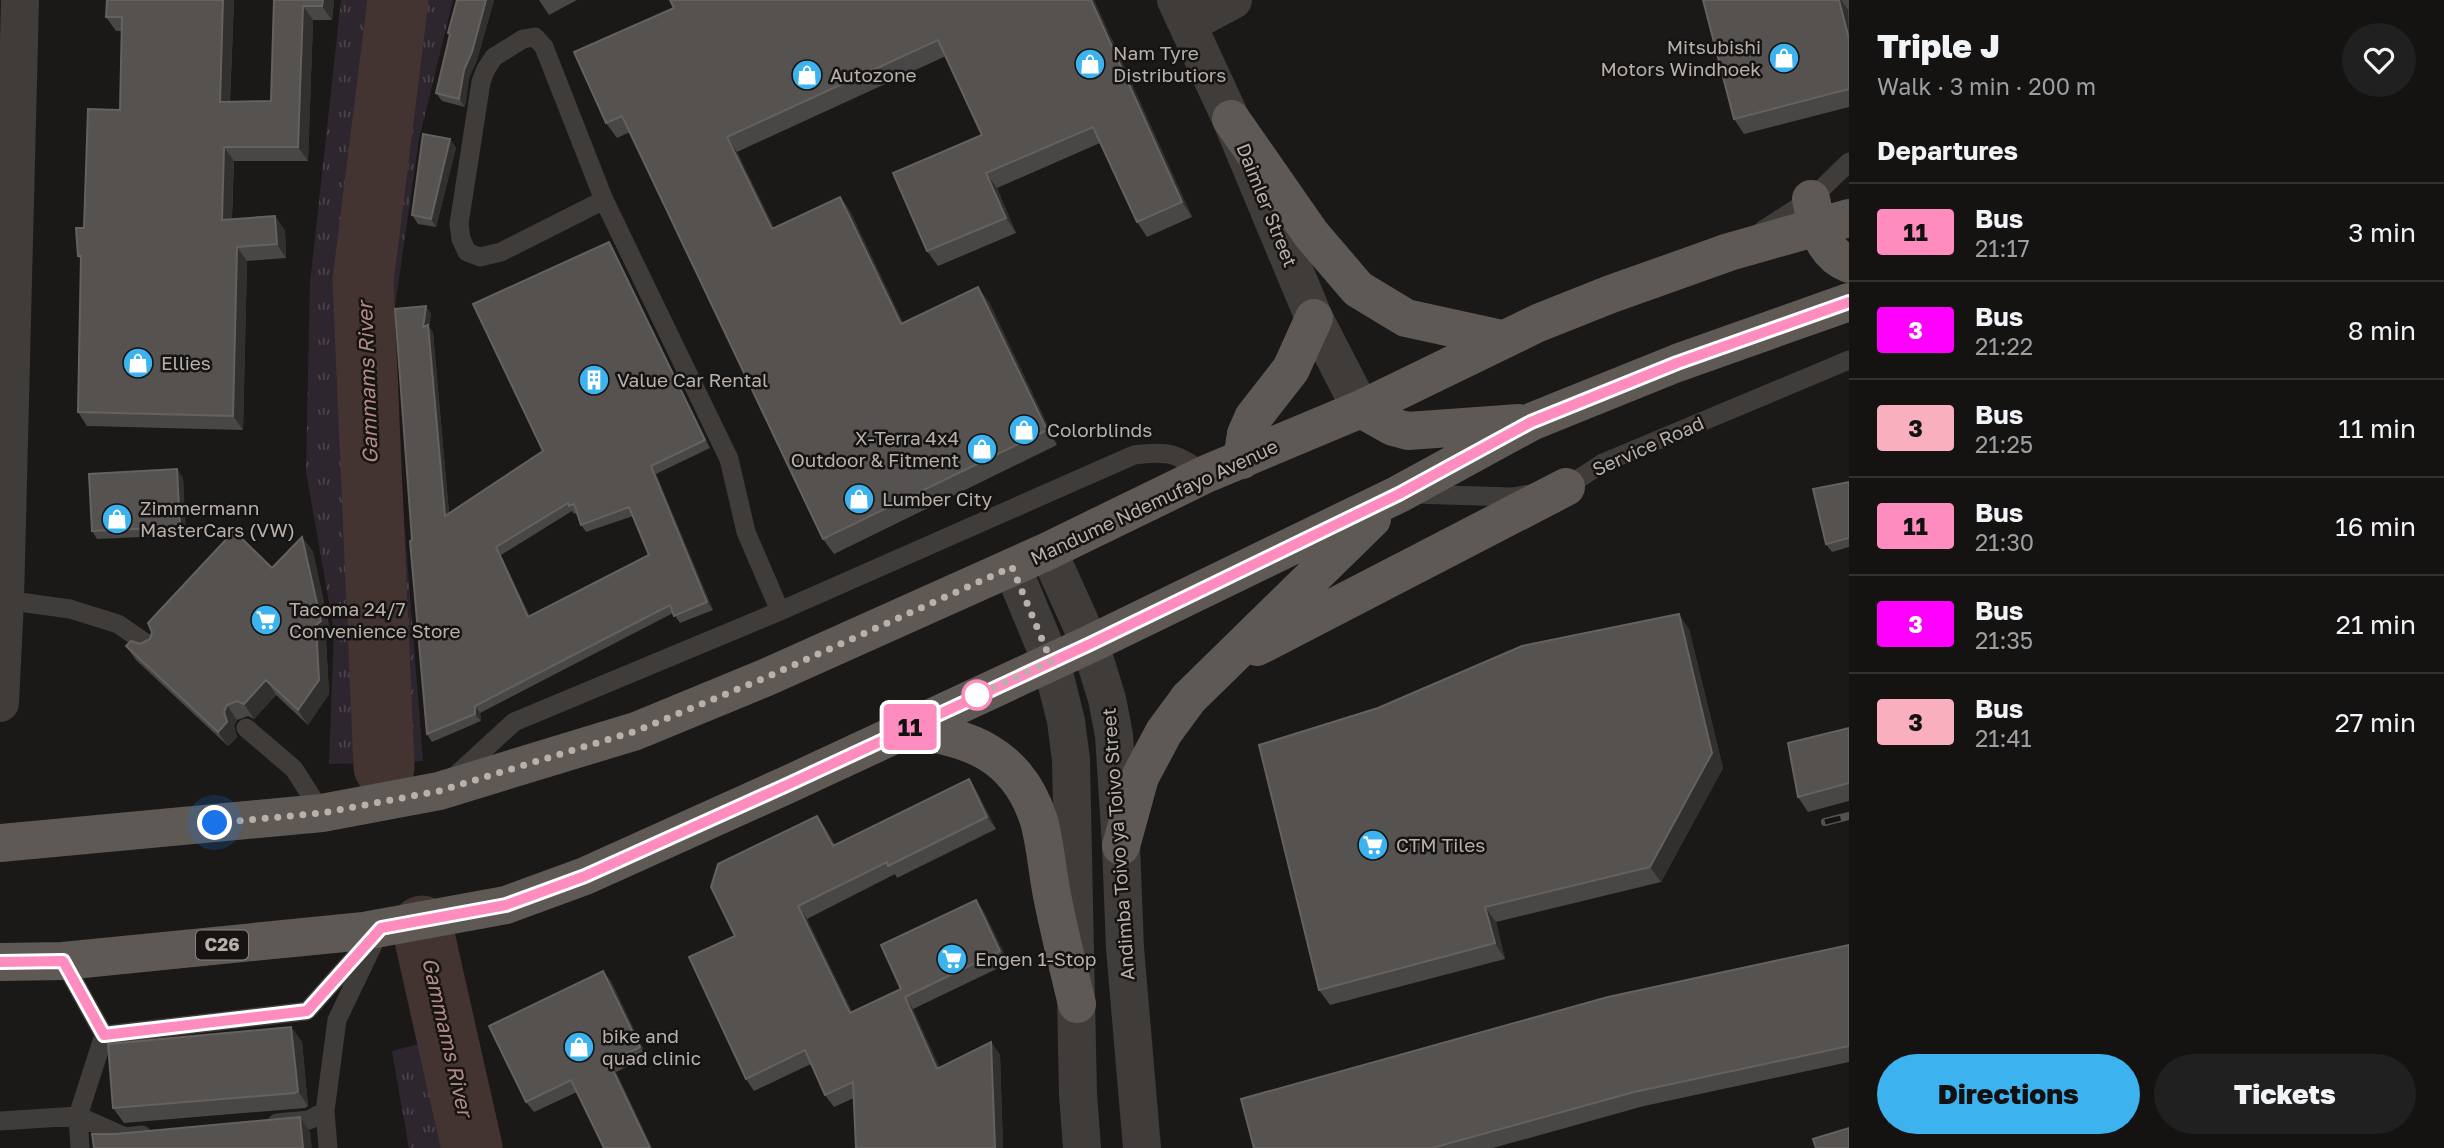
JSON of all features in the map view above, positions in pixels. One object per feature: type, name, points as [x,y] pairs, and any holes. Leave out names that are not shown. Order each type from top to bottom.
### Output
[{"type":"main road","points":[[1231,119],[1311,234],[1359,289],[1406,318],[1502,339]]},
{"type":"main road","points":[[1826,214],[1828,248],[1849,264]]},
{"type":"main road","name":"Mandume Ndemufayo Avenue","points":[[0,843],[322,813],[439,791],[636,731],[767,677],[1048,551],[1206,474],[1361,409],[1502,339],[1611,294],[1826,214]]},
{"type":"main road","name":"C26","points":[[0,962],[63,961],[381,928],[506,905],[585,876],[1090,644],[1399,494],[1531,422],[1677,363],[1849,302]]},
{"type":"main road","points":[[1242,460],[1246,434],[1253,418],[1291,369],[1314,318]]},
{"type":"main road","points":[[1361,409],[1393,427],[1408,431],[1531,422]]},
{"type":"main road","points":[[1219,666],[1566,487]]},
{"type":"main road","points":[[1121,846],[1140,777],[1164,732],[1189,698],[1399,494]]},
{"type":"main road","points":[[904,729],[941,733],[972,744],[1003,762],[1024,786],[1039,822],[1058,926],[1077,1004]]},
{"type":"street","points":[[0,703],[5,600],[7,204],[20,0]]},
{"type":"street","points":[[1182,12],[1233,0]]},
{"type":"street","name":"Daimler Street","points":[[1182,12],[1231,119],[1314,318],[1361,409]]},
{"type":"street","name":"Andimba Toivo ya Toivo Street","points":[[1048,551],[1090,644],[1107,699],[1114,735],[1125,948],[1142,1148]]},
{"type":"street","points":[[1012,567],[1051,661],[1066,721],[1072,760],[1078,1094],[1082,1148]]},
{"type":"lane","points":[[604,200],[501,252],[480,257],[467,252],[461,239],[459,224],[481,82],[494,57],[523,39],[535,37],[544,47],[604,200],[729,459],[747,533],[780,611]]},
{"type":"lane","points":[[1826,214],[1849,162]]},
{"type":"lane","name":"Service Road","points":[[1399,494],[1513,497],[1566,487],[1602,463],[1849,360]]},
{"type":"lane","points":[[439,791],[514,722],[780,611],[1134,455],[1159,452],[1181,457],[1206,474]]},
{"type":"lane","points":[[5,600],[70,609],[118,624],[150,646]]},
{"type":"lane","points":[[246,727],[294,769],[322,813]]},
{"type":"lane","points":[[104,1035],[307,1011],[381,928]]},
{"type":"lane","points":[[328,1148],[325,1111],[337,1020],[381,928]]},
{"type":"lane","points":[[63,961],[104,1035],[78,1116],[80,1148]]},
{"type":"lane","points":[[257,1125],[309,1120],[325,1111]]},
{"type":"lane","points":[[0,1121],[78,1116],[125,1137],[165,1133]]},
{"type":"green space","points":[[341,0],[453,0],[419,139],[390,341],[423,761],[329,764],[334,631],[306,471],[310,284]]},
{"type":"green space","points":[[469,1031],[503,1148],[409,1148],[392,1051]]},
{"type":"building","points":[[107,0],[223,0],[220,102],[271,101],[274,0],[323,0],[322,6],[303,6],[298,147],[224,147],[222,220],[275,216],[277,244],[237,247],[233,416],[78,412],[81,256],[78,256],[76,228],[84,228],[88,109],[120,110],[122,17],[106,17]]},
{"type":"building","points":[[457,0],[486,0],[472,52],[464,70],[459,99],[436,93]]},
{"type":"building","points":[[670,0],[1091,0],[1182,202],[1137,222],[1093,127],[986,173],[1006,218],[927,251],[893,173],[982,135],[938,40],[727,137],[772,229],[840,197],[901,324],[978,287],[1047,430],[823,539],[622,116],[606,123],[574,52],[674,8]]},
{"type":"building","points":[[1703,0],[1839,0],[1849,39],[1849,89],[1734,119]]},
{"type":"building","points":[[423,134],[450,139],[431,219],[412,215]]},
{"type":"building","points":[[609,242],[705,440],[651,466],[707,602],[674,616],[670,605],[475,706],[475,714],[427,734],[410,541],[395,309],[426,306],[423,327],[428,325],[445,516],[543,451],[473,304]],"holes":[[[568,503],[569,506],[574,504],[581,525],[629,507],[649,555],[528,617],[496,547]]]},
{"type":"building","points":[[177,469],[180,527],[92,531],[89,474]]},
{"type":"building","points":[[1849,482],[1849,538],[1826,544],[1813,489]]},
{"type":"building","points":[[234,531],[272,568],[302,537],[321,621],[316,625],[319,680],[298,710],[266,680],[244,704],[237,701],[227,705],[224,712],[227,722],[218,732],[126,646],[131,641],[140,644],[150,639],[152,632],[148,623]]},
{"type":"building","points":[[1679,614],[1712,753],[1650,867],[1485,907],[1495,943],[1319,990],[1259,745],[1378,708],[1522,646]]},
{"type":"building","points":[[1849,728],[1849,783],[1798,797],[1788,743]]},
{"type":"building","points":[[969,779],[987,817],[888,866],[887,862],[798,906],[850,1013],[901,989],[881,945],[976,900],[1000,951],[905,997],[937,1069],[991,1042],[995,1148],[856,1148],[853,1082],[825,1095],[805,1050],[746,1079],[689,957],[735,936],[711,887],[718,864],[817,816],[833,846]]},
{"type":"building","points":[[1849,945],[1849,1046],[1634,1092],[1432,1148],[1254,1148],[1241,1099],[1608,997]]},
{"type":"building","points":[[603,971],[640,1047],[609,1062],[650,1148],[604,1148],[571,1080],[526,1102],[489,1026]]},
{"type":"building","points":[[291,1027],[298,1091],[295,1093],[113,1108],[108,1044]]},
{"type":"building","points":[[300,1117],[303,1148],[94,1148],[92,1134],[116,1134]]},
{"type":"building","points":[[1849,1128],[1849,1148],[1816,1148],[1813,1139]]},
{"type":"waterway","name":"Gammams River","points":[[384,767],[363,281],[398,0]]},
{"type":"waterway","name":"Gammams River","points":[[422,926],[472,1148]]},
{"type":"railway","points":[[1825,822],[1849,816]]},
{"type":"bus line","name":"11","points":[[0,962],[63,961],[104,1035],[307,1011],[381,928],[506,905],[585,876],[1090,644],[1399,494],[1531,422],[1677,363],[1849,302]]},
{"type":"place","name":"Mitsubishi Motors Windhoek","points":[[1784,58]]},
{"type":"place","name":"Nam Tyre Distributiors","points":[[1090,64]]},
{"type":"place","name":"Autozone","points":[[807,75]]},
{"type":"place","name":"Ellies","points":[[138,363]]},
{"type":"place","name":"Value Car Rental","points":[[594,380]]},
{"type":"place","name":"Colorblinds","points":[[1024,430]]},
{"type":"place","name":"X-Terra 4x4 Outdoor & Fitment","points":[[982,449]]},
{"type":"place","name":"Lumber City","points":[[859,499]]},
{"type":"place","name":"Zimmermann MasterCars (VW)","points":[[117,519]]},
{"type":"place","name":"Tacoma 24/7 Convenience Store","points":[[266,620]]},
{"type":"place","name":"CTM Tiles","points":[[1373,845]]},
{"type":"place","name":"Engen 1-Stop","points":[[952,959]]},
{"type":"place","name":"bike and quad clinic","points":[[579,1047]]},
{"type":"route","points":[[215,823],[322,813],[439,791],[636,731],[767,677],[1012,567],[1051,661],[977,695]]}]
